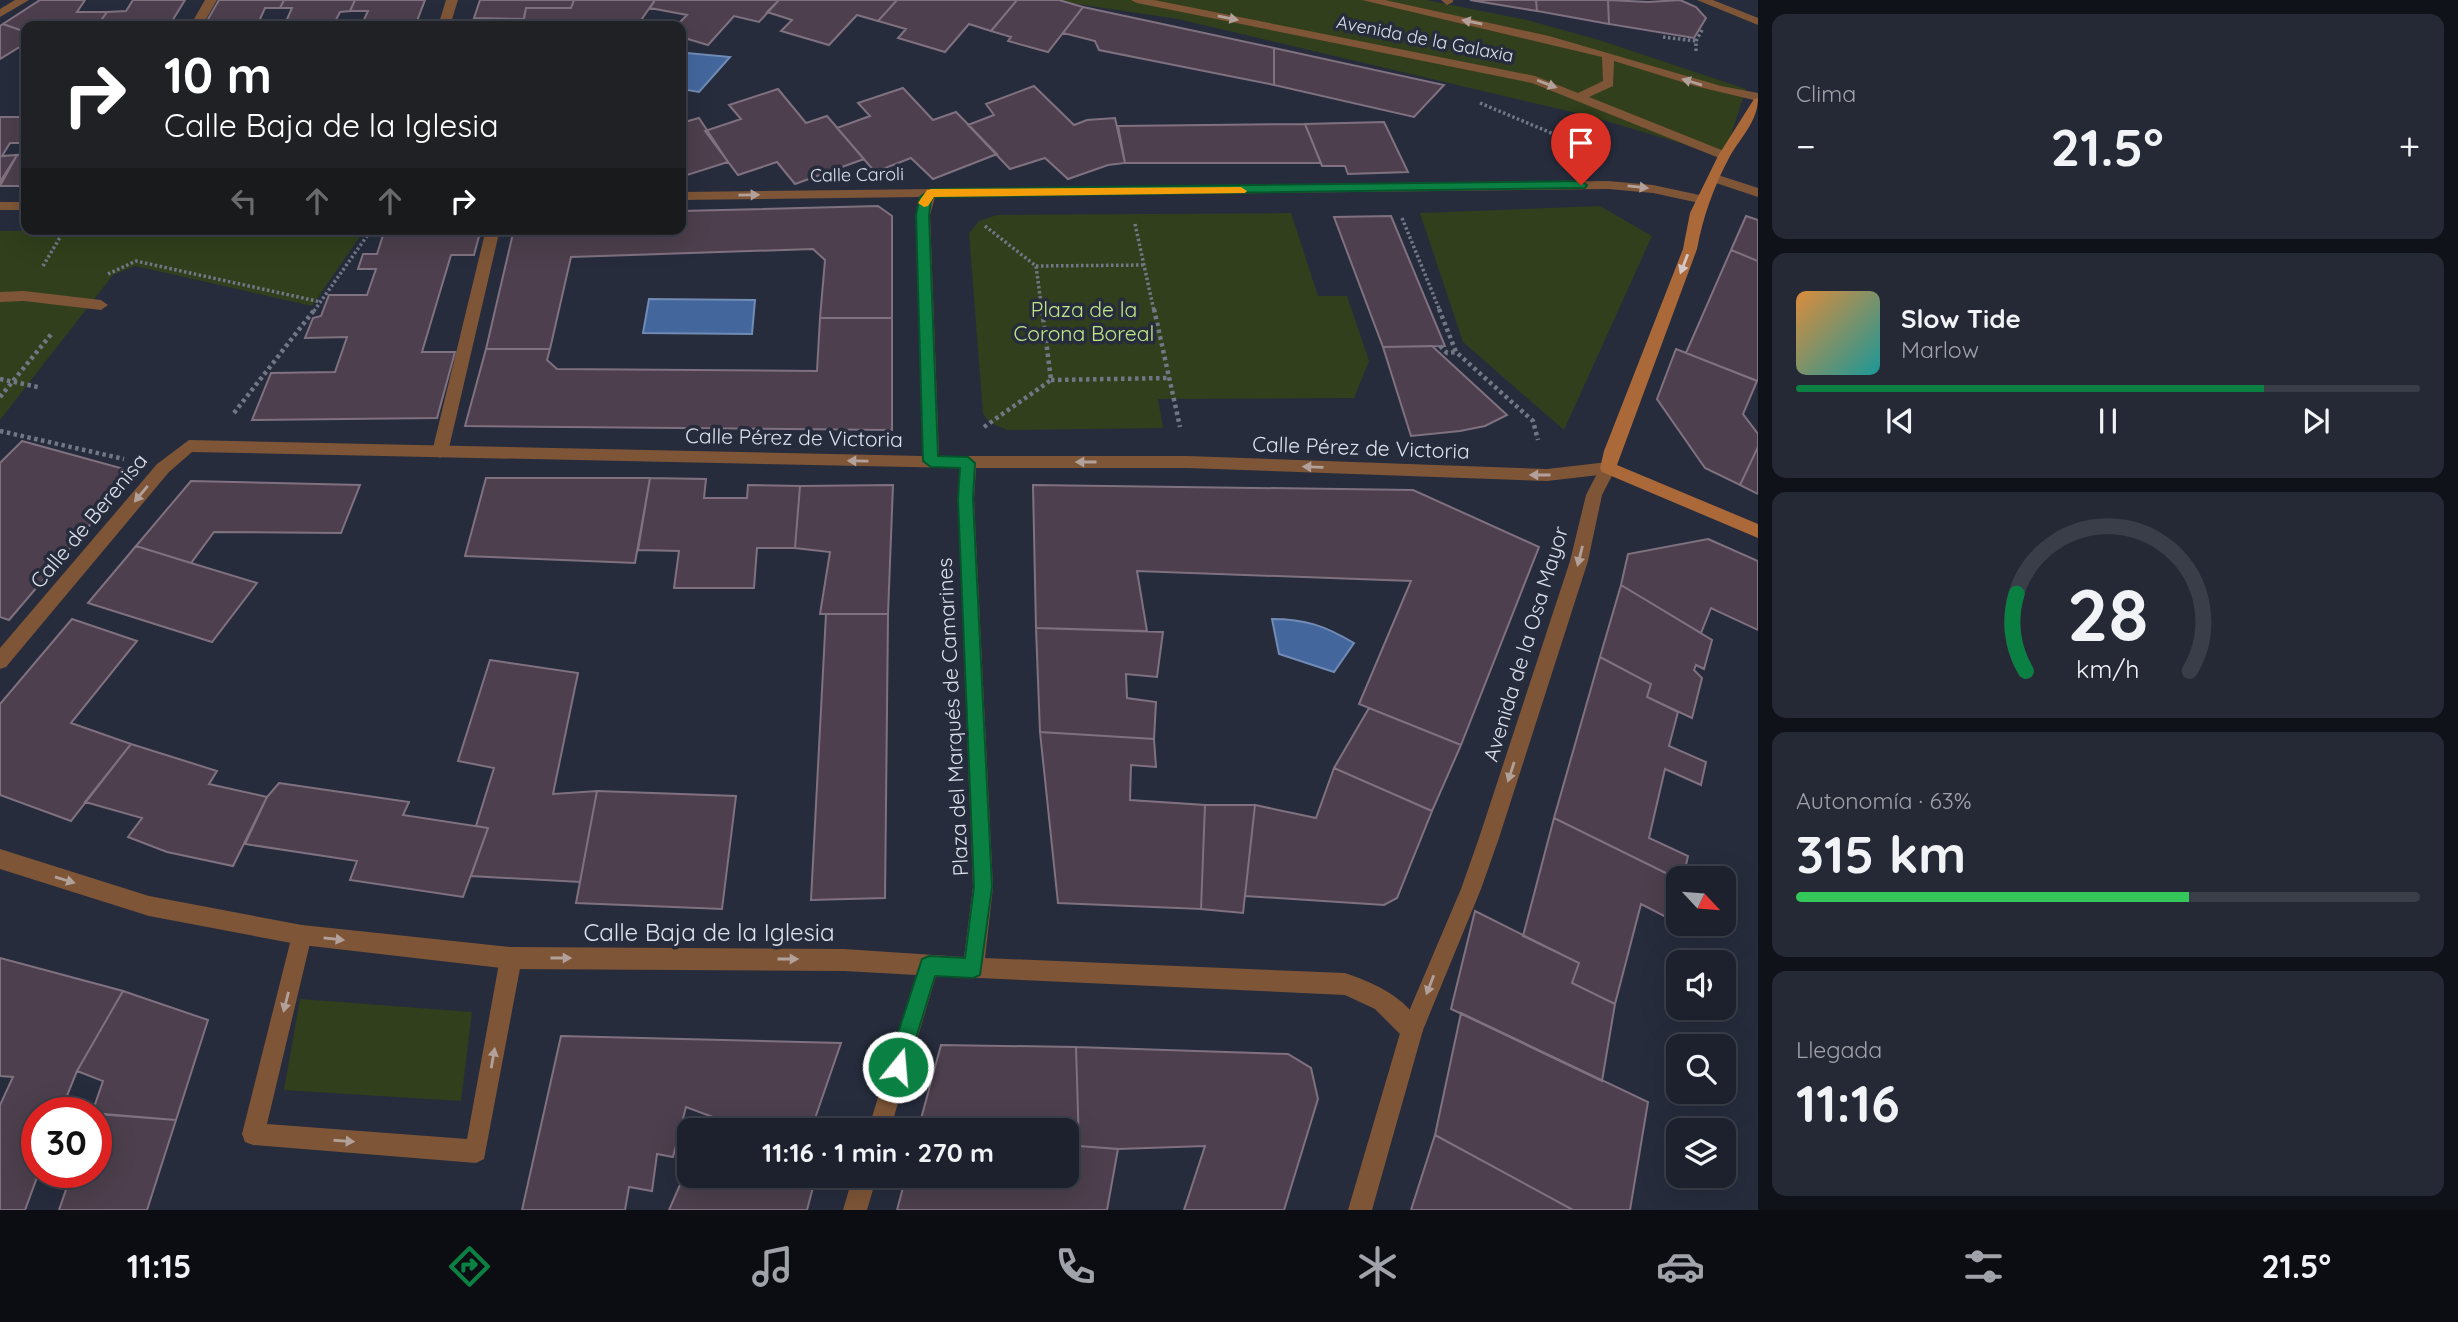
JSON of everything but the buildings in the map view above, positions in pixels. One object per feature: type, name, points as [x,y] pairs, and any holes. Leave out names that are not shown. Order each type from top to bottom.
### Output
[{"type":"main road","name":"Avenida de la Osa Mayor","points":[[1608,468],[1612,451],[1690,249],[1698,213],[1724,156],[1758,100]]},
{"type":"main road","points":[[1608,468],[1758,531]]},
{"type":"street","points":[[0,14],[23,0]]},
{"type":"street","points":[[199,21],[211,0]]},
{"type":"street","points":[[446,21],[452,0]]},
{"type":"street","name":"Avenida de la Galaxia","points":[[1137,0],[1535,80],[1724,156]]},
{"type":"street","name":"Avenida de la Galaxia","points":[[1368,0],[1534,35],[1758,100]]},
{"type":"street","points":[[1703,0],[1758,22]]},
{"type":"street","points":[[1579,97],[1609,83],[1608,55]]},
{"type":"street","points":[[1715,178],[1758,193]]},
{"type":"street","name":"Calle Caroli","points":[[686,196],[1608,185],[1653,188],[1704,200]]},
{"type":"street","points":[[931,193],[925,200],[923,215],[931,461]]},
{"type":"street","points":[[0,206],[21,206]]},
{"type":"street","points":[[440,452],[492,235]]},
{"type":"street","points":[[0,297],[24,296],[101,305]]},
{"type":"street","name":"Calle Pérez de Victoria","points":[[189,446],[968,463],[1187,462],[1547,475],[1608,468]]},
{"type":"street","name":"Calle de Berenisa","points":[[0,661],[163,468],[189,446]]},
{"type":"street","name":"Plaza del Marqués de Camarines","points":[[968,463],[966,499],[983,887],[973,968]]},
{"type":"street","name":"Avenida de la Osa Mayor","points":[[1360,1210],[1412,1030],[1485,851],[1579,561],[1594,495],[1608,468]]},
{"type":"street","name":"Calle Baja de la Iglesia","points":[[0,859],[149,906],[302,935],[511,958],[844,960],[1345,984],[1377,995],[1395,1009],[1412,1030]]},
{"type":"street","points":[[302,935],[253,1134],[476,1151],[511,958]]},
{"type":"street","points":[[883,1118],[929,966]]},
{"type":"street","points":[[855,1210],[861,1188]]},
{"type":"path","points":[[1390,188],[1456,352],[1532,421],[1547,475]]},
{"type":"path","points":[[1135,220],[1187,462]]},
{"type":"path","points":[[979,222],[1036,265],[1144,265]]},
{"type":"path","points":[[228,448],[235,409],[321,302],[368,235]]},
{"type":"path","points":[[0,397],[95,279],[136,261],[321,302]]},
{"type":"path","points":[[1036,265],[1051,380]]},
{"type":"path","points":[[1440,346],[1447,353],[1456,352]]},
{"type":"path","points":[[980,431],[1051,380],[1170,378]]},
{"type":"path","points":[[0,379],[38,387]]},
{"type":"path","points":[[0,430],[163,468]]},
{"type":"green space","points":[[1051,0],[1426,0],[1527,20],[1599,40],[1746,89],[1724,156],[1589,116],[1178,19]]},
{"type":"green space","points":[[1600,206],[1652,236],[1564,430],[1463,342],[1420,213]]},
{"type":"green space","name":"Plaza de la Corona Boreal","points":[[1291,213],[1318,296],[1347,296],[1369,361],[1354,398],[1158,399],[1163,428],[1007,430],[989,422],[983,414],[969,233],[979,221],[997,215]]},
{"type":"green space","points":[[0,231],[21,231],[21,235],[361,235],[312,306],[135,266],[113,275],[0,420]]},
{"type":"green space","points":[[300,999],[472,1012],[461,1101],[284,1090]]},
{"type":"water","points":[[687,53],[730,57],[699,92],[686,90]]},
{"type":"water","points":[[649,299],[755,300],[752,334],[643,333]]},
{"type":"water","points":[[1272,619],[1295,620],[1315,625],[1354,643],[1334,672],[1279,654]]},
{"type":"slow traffic","points":[[924,203],[931,193],[1241,191]]},
{"type":"route","points":[[898,1067],[929,966],[973,968],[983,887],[966,499],[968,463],[931,461],[923,215],[925,200],[931,193],[1581,185]]}]
